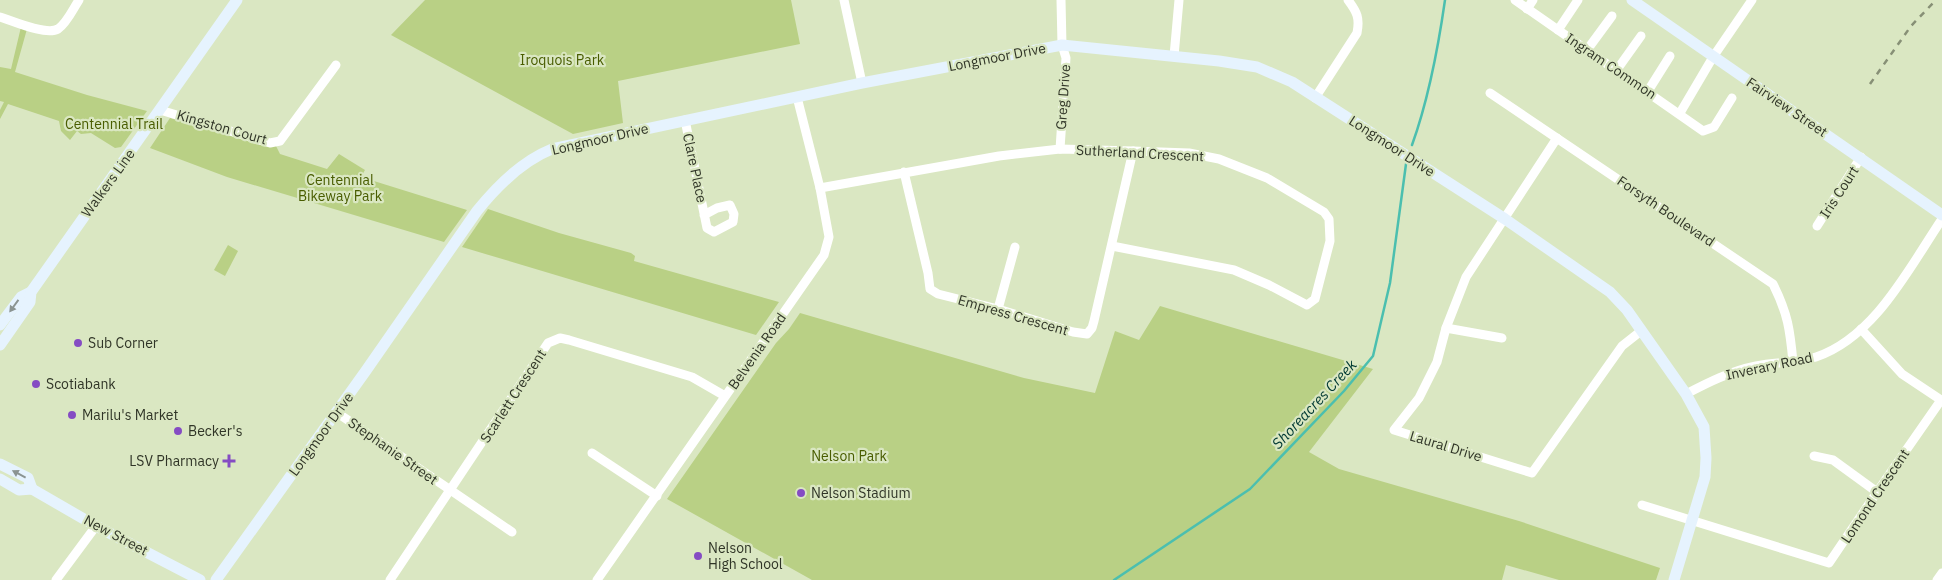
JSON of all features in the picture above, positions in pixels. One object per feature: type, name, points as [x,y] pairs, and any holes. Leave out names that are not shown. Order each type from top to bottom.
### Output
[{"type":"street","points":[[0,17],[39,29],[56,30],[67,19],[79,0]]},
{"type":"street","name":"Walkers Line","points":[[0,345],[30,302],[31,292],[237,0]]},
{"type":"street","points":[[844,0],[862,83]]},
{"type":"street","name":"Greg Drive","points":[[1060,149],[1066,58],[1062,45],[1061,0]]},
{"type":"street","points":[[1174,56],[1180,0]]},
{"type":"street","points":[[1315,98],[1357,33],[1359,21],[1354,8],[1348,0]]},
{"type":"street","name":"Ingram Common","points":[[1515,0],[1616,71],[1680,113],[1703,131],[1714,127],[1732,98]]},
{"type":"street","points":[[1527,9],[1533,0]]},
{"type":"street","points":[[1558,30],[1578,0]]},
{"type":"street","name":"Fairview Street","points":[[1632,0],[1942,215]]},
{"type":"street","points":[[1680,113],[1713,57],[1752,0]]},
{"type":"street","points":[[1587,50],[1612,16]]},
{"type":"street","points":[[1616,71],[1641,36]]},
{"type":"street","name":"Longmoor Drive","points":[[216,580],[477,211],[490,194],[535,156],[552,149],[685,120],[862,83],[1062,45],[1174,56],[1257,67],[1292,82],[1505,219],[1610,292],[1627,310],[1686,394],[1704,427],[1705,477],[1674,580]]},
{"type":"street","points":[[1648,91],[1670,56]]},
{"type":"street","name":"Kingston Court","points":[[160,110],[270,143],[280,141],[336,64]]},
{"type":"street","name":"Forsyth Boulevard","points":[[1490,93],[1773,284],[1784,306],[1790,327],[1793,362]]},
{"type":"street","name":"Belvenia Road","points":[[597,580],[658,496],[725,396],[824,255],[828,237],[820,188],[798,97]]},
{"type":"street","name":"Clare Place","points":[[685,120],[704,215]]},
{"type":"street","name":"Laural Drive","points":[[1557,138],[1466,277],[1446,328],[1437,362],[1419,398],[1394,430],[1532,473],[1622,346],[1641,331]]},
{"type":"street","name":"Sutherland Crescent","points":[[820,188],[999,156],[1060,149],[1189,153],[1218,158],[1267,178],[1324,212],[1329,218],[1330,241],[1315,298],[1307,305],[1269,285],[1234,270],[1112,246]]},
{"type":"street","name":"Empress Crescent","points":[[904,172],[928,273],[930,289],[938,294],[998,309],[1073,332],[1087,334],[1092,328],[1094,321],[1133,151]]},
{"type":"street","name":"Iris Court","points":[[1817,226],[1861,157]]},
{"type":"street","name":"Inverary Road","points":[[1686,394],[1732,372],[1757,366],[1793,362],[1817,356],[1844,344],[1861,328],[1869,324],[1881,310],[1942,219]]},
{"type":"street","points":[[998,309],[1015,247]]},
{"type":"street","name":"Walkers Line","points":[[0,325],[21,296],[31,292]]},
{"type":"street","points":[[1446,328],[1502,338]]},
{"type":"street","name":"Lomond Crescent","points":[[1693,520],[1829,563],[1941,400],[1902,374],[1861,328]]},
{"type":"street","name":"Scarlett Crescent","points":[[390,580],[394,571],[548,344],[560,338],[692,378],[725,396]]},
{"type":"street","name":"Stephanie Street","points":[[336,412],[512,532]]},
{"type":"street","points":[[592,453],[658,496]]},
{"type":"street","points":[[1814,456],[1833,460],[1877,492]]},
{"type":"street","name":"New Street","points":[[0,464],[28,478],[32,489]]},
{"type":"street","name":"New Street","points":[[0,479],[19,490],[32,489],[96,526],[200,580]]},
{"type":"street","points":[[1642,504],[1693,520]]},
{"type":"street","points":[[56,580],[96,526]]},
{"type":"street","points":[[1937,580],[1942,573]]},
{"type":"green space","name":"Iroquois Park","points":[[425,0],[791,0],[800,44],[618,81],[623,123],[573,134],[391,35]]},
{"type":"green space","name":"Centennial Trail","points":[[21,27],[27,29],[15,72],[87,95],[147,111],[121,147],[115,148],[91,133],[81,134],[77,131],[70,140],[61,131],[59,121],[8,104],[0,119],[0,110],[4,102],[0,101],[0,67],[11,69]]},
{"type":"green space","name":"Centennial Bikeway Park","points":[[170,118],[264,146],[276,146],[280,154],[327,169],[339,154],[365,170],[361,177],[467,210],[444,242],[227,177],[150,148]]},
{"type":"green space","points":[[488,209],[559,233],[631,253],[635,256],[634,261],[779,302],[756,335],[462,247]]},
{"type":"green space","points":[[228,245],[238,251],[225,276],[214,270]]},
{"type":"green space","name":"Nelson Park","points":[[1160,306],[1373,369],[1309,452],[1339,469],[1519,521],[1660,568],[1656,580],[1559,580],[1506,565],[1502,580],[812,580],[667,499],[776,343],[800,313],[1024,378],[1095,393],[1115,331],[1139,340]]},
{"type":"waterway","name":"Shoreacres Creek","points":[[1412,145],[1432,73],[1445,0]]},
{"type":"waterway","name":"Shoreacres Creek","points":[[1114,580],[1250,489],[1344,391],[1373,356],[1390,283],[1406,164]]},
{"type":"railway","points":[[1870,84],[1911,26],[1936,0]]},
{"type":"place","name":"Sub Corner","points":[[78,343]]},
{"type":"place","name":"Scotiabank","points":[[36,384]]},
{"type":"place","name":"Marilu's Market","points":[[72,415]]},
{"type":"place","name":"Becker's","points":[[178,431]]},
{"type":"place","name":"LSV Pharmacy","points":[[229,461]]},
{"type":"place","name":"Nelson Stadium","points":[[801,493]]},
{"type":"place","name":"Nelson High School","points":[[698,556]]}]
